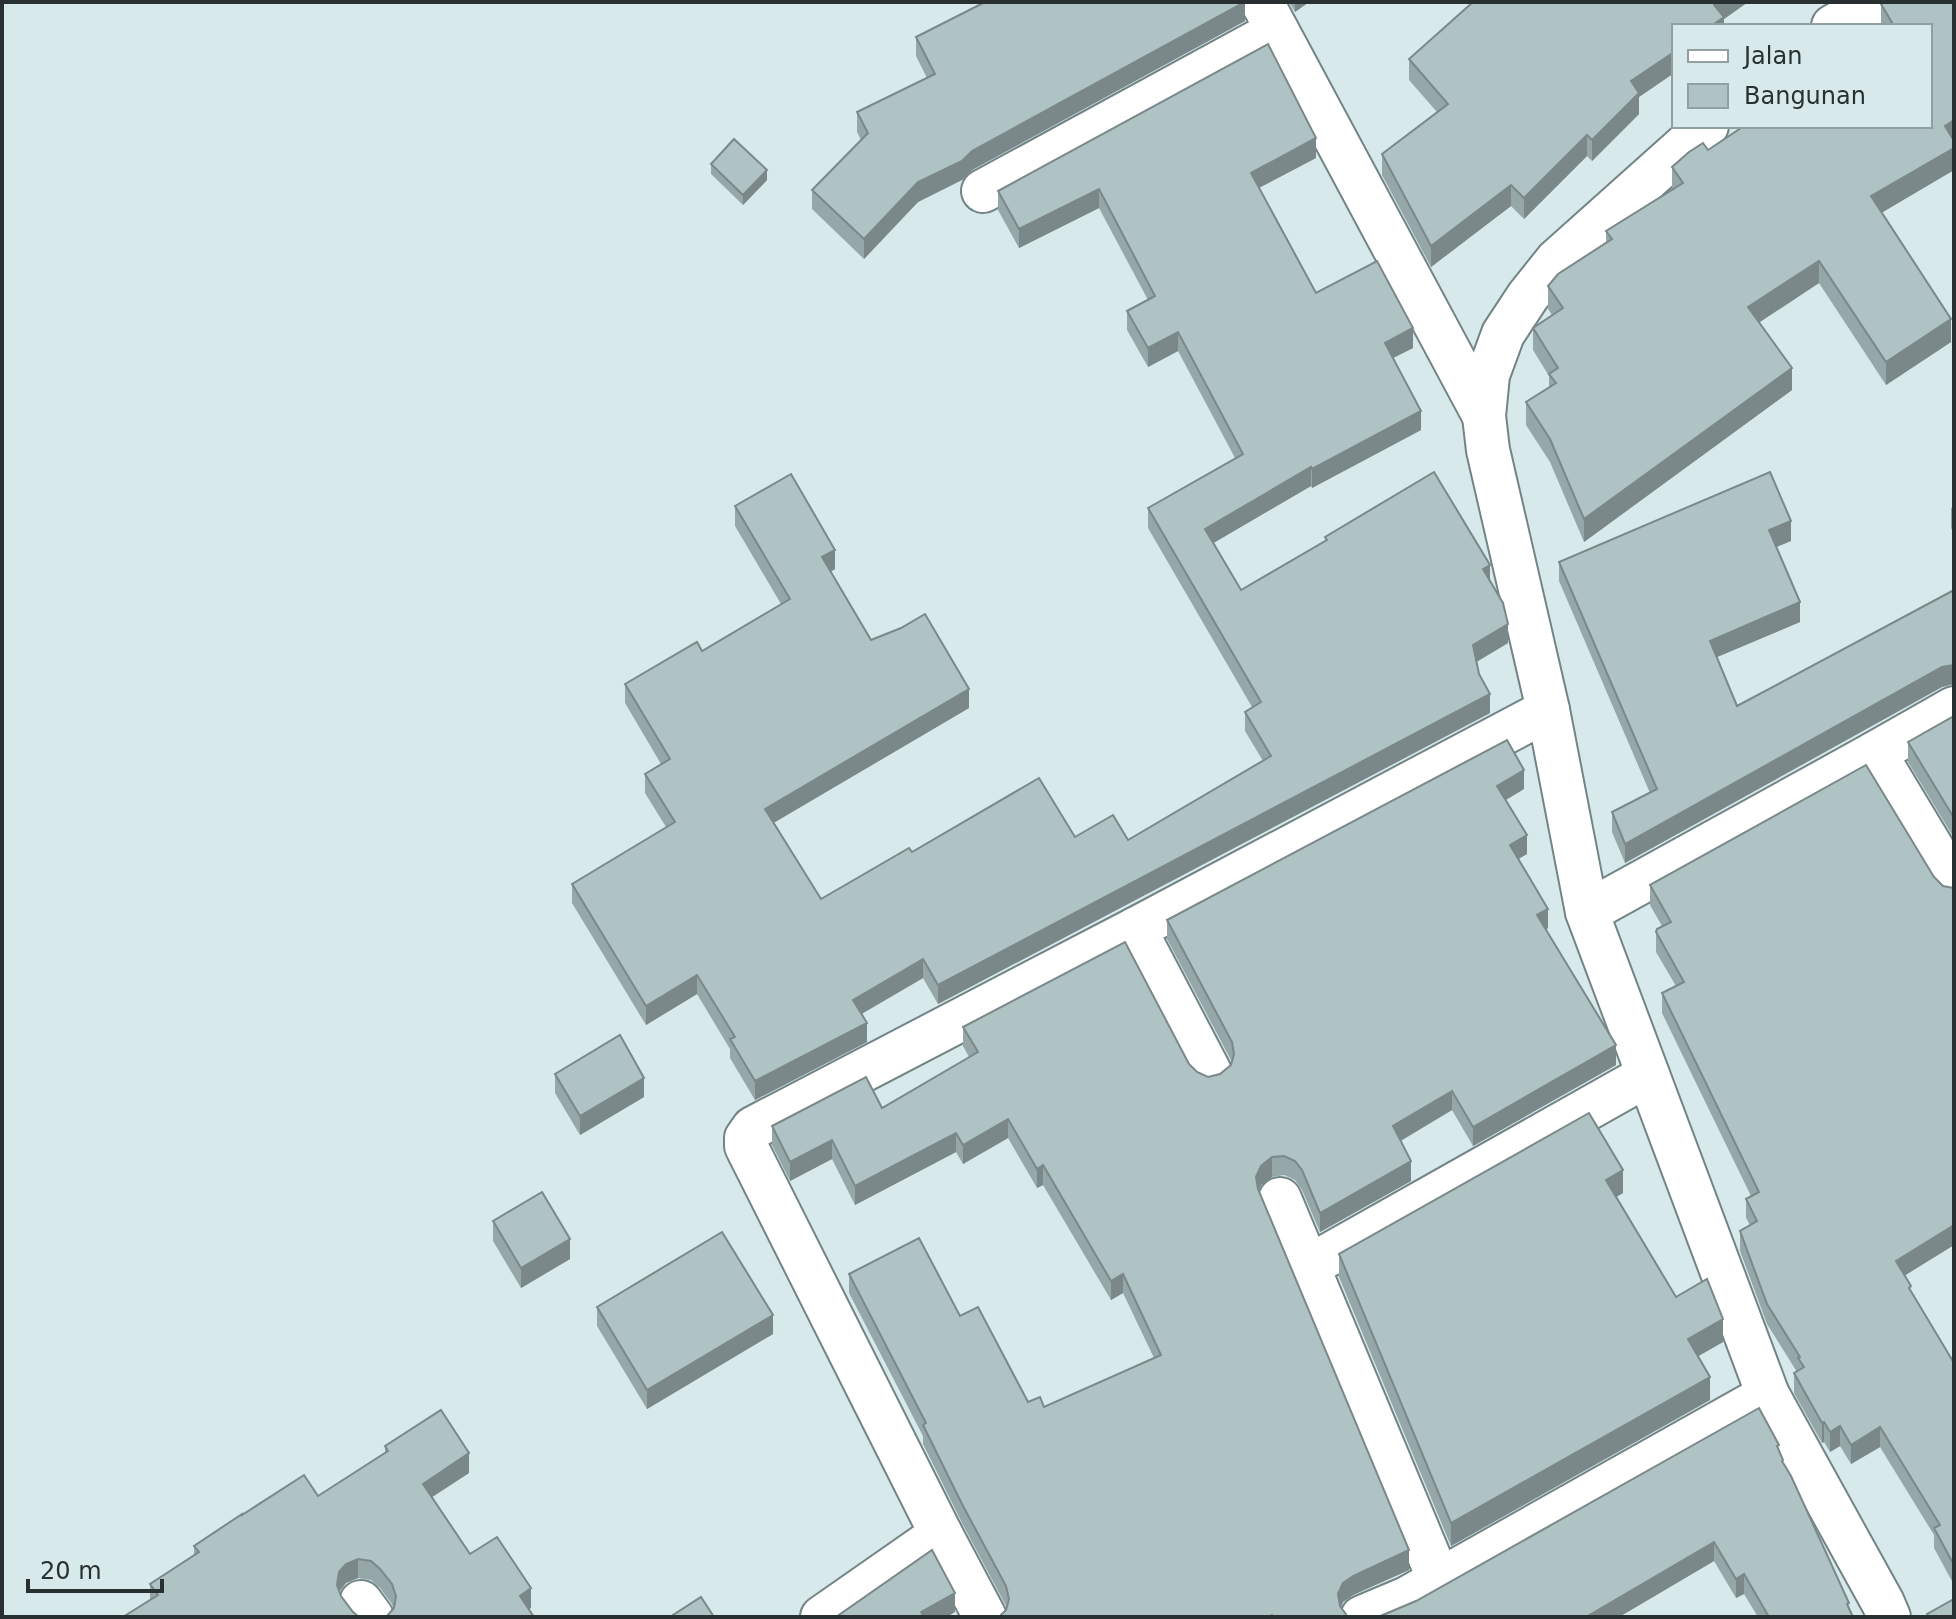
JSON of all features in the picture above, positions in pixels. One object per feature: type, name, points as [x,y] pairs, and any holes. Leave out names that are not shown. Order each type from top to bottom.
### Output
[{"type":"street","points":[[1837,24],[1876,2]]},
{"type":"street","points":[[983,191],[1270,16],[1484,416]]},
{"type":"street","points":[[1705,128],[1556,261],[1528,296],[1503,334],[1488,375],[1484,416],[1488,450],[1548,710],[1587,912],[1768,1395],[1889,1617]]},
{"type":"street","points":[[1587,912],[1954,708]]},
{"type":"street","points":[[985,1617],[746,1146],[746,1138],[753,1128],[1548,710]]},
{"type":"street","points":[[1875,753],[1954,884]]},
{"type":"street","points":[[1135,929],[1210,1072]]},
{"type":"street","points":[[1309,1266],[1648,1075]]},
{"type":"street","points":[[1280,1199],[1309,1266],[1422,1598]]},
{"type":"street","points":[[1362,1617],[1422,1598],[1768,1395]]},
{"type":"street","points":[[822,1617],[941,1534]]},
{"type":"building","points":[[985,2],[1245,2],[972,151],[962,161],[918,182],[864,239],[812,190],[868,133],[857,112],[935,74],[916,37]]},
{"type":"building","points":[[1473,2],[1718,2],[1714,5],[1724,17],[1714,24],[1672,24],[1672,53],[1631,81],[1639,93],[1592,140],[1587,135],[1524,198],[1511,185],[1431,246],[1382,154],[1448,104],[1409,59]]},
{"type":"building","points":[[1954,2],[1954,120],[1945,126],[1954,141],[1954,148],[1871,196],[1951,319],[1886,362],[1819,261],[1748,307],[1792,368],[1584,519],[1550,439],[1526,402],[1556,383],[1549,374],[1558,368],[1533,328],[1563,308],[1548,286],[1558,274],[1612,239],[1606,231],[1683,183],[1672,167],[1703,143],[1708,150],[1741,128],[1932,128],[1932,24],[1893,24],[1881,4]]},
{"type":"building","points":[[1268,44],[1316,138],[1251,173],[1316,293],[1377,261],[1413,328],[1385,343],[1421,411],[1311,467],[1205,529],[1241,590],[1434,472],[1490,565],[1483,569],[1503,603],[1508,624],[1473,645],[1479,674],[1490,694],[938,985],[923,959],[853,1000],[867,1023],[755,1081],[730,1039],[735,1037],[697,975],[646,1006],[572,884],[675,822],[645,774],[670,759],[625,684],[697,642],[702,651],[790,599],[735,506],[791,474],[835,550],[822,557],[871,640],[925,614],[969,689],[765,809],[821,899],[909,848],[912,852],[1039,778],[1075,837],[1113,815],[1128,840],[1271,756],[1245,712],[1261,702],[1148,508],[1243,454],[1178,332],[1148,348],[1127,311],[1155,296],[1099,189],[1019,229],[998,191]]},
{"type":"building","points":[[734,139],[767,170],[743,195],[711,164]]},
{"type":"building","points":[[1770,472],[1791,521],[1769,530],[1800,602],[1710,641],[1737,706],[1954,590],[1954,665],[1942,667],[1625,844],[1612,812],[1657,789],[1559,562]]},
{"type":"building","points":[[1954,716],[1954,818],[1908,742]]},
{"type":"building","points":[[1507,740],[1524,770],[1497,786],[1527,835],[1510,845],[1548,909],[1537,915],[1616,1045],[1473,1127],[1452,1091],[1393,1126],[1411,1161],[1320,1213],[1302,1170],[1295,1161],[1284,1156],[1272,1157],[1261,1166],[1256,1177],[1258,1189],[1409,1550],[1343,1583],[1338,1594],[1340,1606],[1348,1617],[1002,1617],[1009,1599],[1006,1586],[962,1504],[923,1425],[926,1423],[849,1274],[919,1238],[960,1316],[978,1307],[1028,1402],[1040,1397],[1044,1407],[1161,1355],[1123,1274],[1111,1281],[1043,1165],[1037,1169],[1008,1119],[963,1145],[956,1133],[855,1186],[832,1140],[790,1162],[772,1126],[866,1077],[882,1108],[978,1052],[963,1027],[1125,942],[1189,1064],[1208,1077],[1220,1074],[1231,1065],[1234,1054],[1232,1042],[1167,920]]},
{"type":"building","points":[[1866,765],[1934,877],[1943,886],[1954,888],[1954,1225],[1896,1261],[1954,1363],[1954,1565],[1934,1528],[1940,1525],[1880,1427],[1851,1445],[1840,1426],[1830,1432],[1794,1373],[1804,1367],[1767,1304],[1740,1231],[1757,1221],[1746,1199],[1759,1192],[1662,993],[1684,982],[1656,932],[1671,922],[1650,885]]},
{"type":"building","points":[[620,1035],[644,1078],[580,1116],[555,1074]]},
{"type":"building","points":[[1589,1113],[1623,1170],[1606,1180],[1676,1297],[1707,1279],[1723,1319],[1688,1339],[1710,1377],[1451,1523],[1339,1254]]},
{"type":"building","points":[[542,1192],[570,1239],[521,1268],[493,1221]]},
{"type":"building","points":[[722,1232],[773,1315],[647,1390],[597,1307]]},
{"type":"building","points":[[1759,1408],[1779,1445],[1782,1461],[1853,1617],[1769,1617],[1744,1574],[1736,1579],[1714,1542],[1586,1617],[1378,1617],[1416,1601]]},
{"type":"building","points":[[441,1410],[469,1453],[423,1484],[470,1554],[497,1537],[531,1588],[520,1596],[534,1617],[386,1617],[394,1608],[396,1596],[392,1584],[371,1561],[358,1559],[346,1564],[339,1572],[337,1585],[341,1596],[359,1617],[123,1617],[158,1595],[150,1584],[199,1552],[194,1546],[242,1514],[304,1475],[318,1496],[388,1451],[385,1446]]},
{"type":"building","points":[[932,1550],[955,1593],[921,1612],[924,1617],[836,1617]]},
{"type":"building","points":[[701,1597],[714,1617],[670,1617]]},
{"type":"building","points":[[1954,1599],[1954,1617],[1929,1617],[1927,1614]]}]
